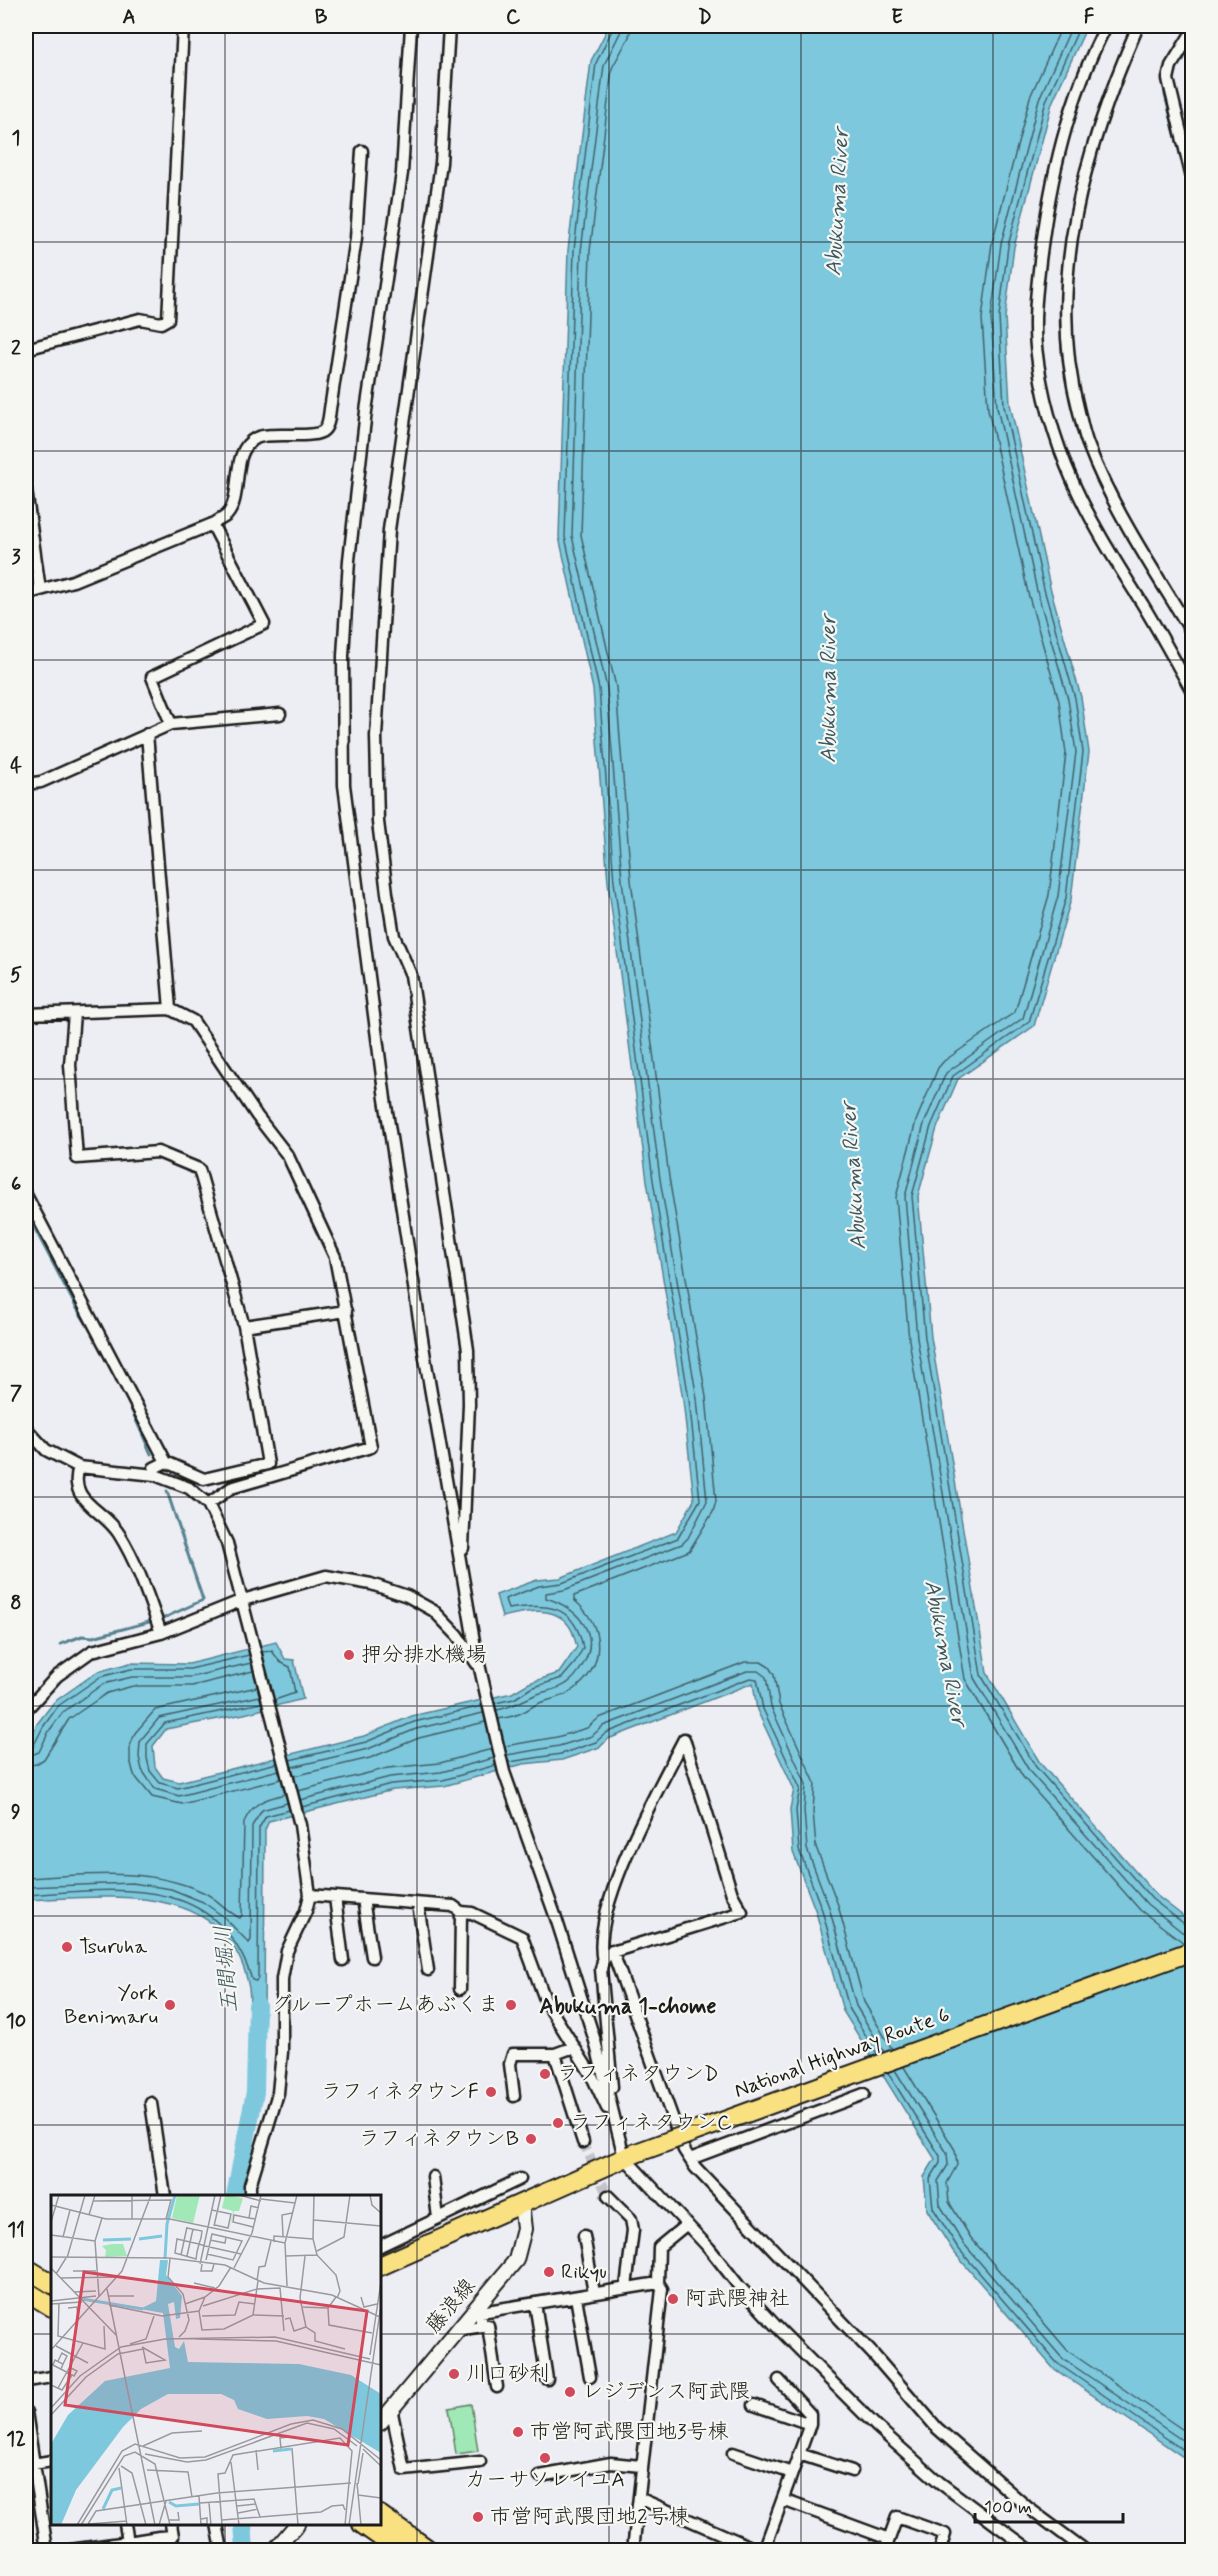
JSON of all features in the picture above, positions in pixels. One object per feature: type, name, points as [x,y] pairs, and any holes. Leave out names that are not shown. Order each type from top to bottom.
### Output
[{"type":"highway","name":"National Highway Route 6","points":[[381,2266],[630,2155],[1192,1951]]},
{"type":"highway","points":[[26,2268],[51,2283]]},
{"type":"highway","points":[[26,2280],[51,2295]]},
{"type":"highway","points":[[26,2291],[51,2306]]},
{"type":"highway","points":[[381,2516],[429,2550]]},
{"type":"highway","points":[[365,2525],[399,2550]]},
{"type":"street","points":[[26,349],[140,319],[160,323],[168,319],[183,26]]},
{"type":"street","points":[[406,26],[410,48]]},
{"type":"street","points":[[411,26],[402,173],[368,401],[349,560],[344,656],[344,785],[385,1099],[462,1578],[479,1668],[504,1772],[556,1918],[596,2041],[616,2126]]},
{"type":"street","points":[[449,26],[441,163],[389,530],[376,770],[378,822],[392,926],[411,975],[468,1350],[469,1404],[464,1479],[462,1578]]},
{"type":"street","points":[[1106,26],[1082,78],[1065,128],[1049,192],[1035,301],[1036,345],[1043,393],[1056,439],[1073,483],[1101,537],[1192,691]]},
{"type":"street","points":[[1138,29],[1114,78],[1079,195],[1067,293],[1067,348],[1074,395],[1088,446],[1116,506],[1192,633]]},
{"type":"street","points":[[1192,32],[1171,66],[1168,79],[1192,178]]},
{"type":"street","points":[[26,594],[73,581],[212,524],[227,515],[233,502],[245,448],[256,438],[284,434],[317,434],[327,425],[356,238],[362,151]]},
{"type":"street","points":[[26,490],[40,590]]},
{"type":"street","points":[[171,724],[152,677],[264,624],[212,524]]},
{"type":"street","points":[[26,784],[41,782],[171,724],[280,714]]},
{"type":"street","points":[[147,734],[170,1009]]},
{"type":"street","points":[[26,1014],[170,1009],[193,1021],[257,1116],[288,1156],[335,1257],[371,1446],[231,1488],[208,1504]]},
{"type":"street","points":[[26,1195],[166,1462],[204,1479],[268,1464],[244,1326],[199,1169],[158,1152],[77,1158],[70,1065],[74,1013]]},
{"type":"street","points":[[244,1326],[346,1311]]},
{"type":"street","points":[[26,1428],[46,1450],[79,1467],[155,1475],[189,1488],[208,1504],[227,1543],[283,1752],[300,1825],[310,1895],[306,1911],[287,1951],[282,1979],[282,2052],[278,2093],[250,2185],[249,2195]]},
{"type":"street","points":[[155,1475],[154,1468],[166,1462]]},
{"type":"street","points":[[79,1467],[75,1479],[79,1494],[118,1532],[137,1568],[161,1633]]},
{"type":"street","points":[[26,1710],[57,1676],[92,1651],[161,1633],[326,1576],[370,1584],[406,1596],[434,1611],[457,1635],[479,1668]]},
{"type":"street","points":[[603,1961],[612,1950],[742,1912],[732,1894],[684,1739],[635,1834],[602,1926],[600,1948],[603,1961],[616,2126]]},
{"type":"street","points":[[310,1895],[453,1906],[461,1912],[472,1913],[522,1938],[546,2002],[591,2074],[630,2155],[687,2224],[775,2325],[877,2427],[939,2482],[1030,2550]]},
{"type":"street","points":[[335,1897],[344,1960]]},
{"type":"street","points":[[363,1899],[372,1957]]},
{"type":"street","points":[[418,1904],[428,1970]]},
{"type":"street","points":[[460,1989],[461,1912]]},
{"type":"street","points":[[612,1950],[684,2150],[690,2159],[749,2226],[873,2354],[937,2428],[1027,2507],[1085,2550]]},
{"type":"street","points":[[514,2096],[510,2064],[513,2054],[519,2052],[555,2054],[574,2047]]},
{"type":"street","points":[[555,2054],[584,2142]]},
{"type":"street","points":[[690,2159],[864,2094]]},
{"type":"street","points":[[151,2103],[165,2195]]},
{"type":"street","points":[[433,2177],[438,2218]]},
{"type":"street","points":[[381,2246],[520,2179]]},
{"type":"street","points":[[608,2196],[631,2219],[633,2230],[626,2287]]},
{"type":"street","name":"藤浪線","points":[[381,2422],[516,2259],[524,2229],[521,2203]]},
{"type":"street","points":[[633,2550],[662,2289],[658,2283],[659,2247],[687,2224]]},
{"type":"street","points":[[584,2236],[594,2294]]},
{"type":"street","points":[[480,2326],[481,2312],[658,2283]]},
{"type":"street","points":[[576,2297],[590,2377]]},
{"type":"street","points":[[535,2303],[547,2379]]},
{"type":"street","points":[[458,2330],[488,2325],[497,2387]]},
{"type":"street","points":[[26,2381],[51,2377]]},
{"type":"street","points":[[764,2550],[810,2424],[810,2414],[779,2380]]},
{"type":"street","points":[[754,2405],[810,2424]]},
{"type":"street","points":[[392,2408],[404,2470],[480,2462]]},
{"type":"street","points":[[26,2412],[29,2465],[47,2550]]},
{"type":"street","points":[[733,2453],[792,2473]]},
{"type":"street","points":[[800,2454],[852,2471]]},
{"type":"street","points":[[29,2465],[51,2461]]},
{"type":"street","points":[[540,2476],[610,2463],[641,2466]]},
{"type":"street","points":[[639,2498],[758,2550]]},
{"type":"street","points":[[783,2500],[889,2539]]},
{"type":"street","points":[[885,2550],[897,2517],[945,2534],[940,2550]]},
{"type":"street","points":[[125,2525],[128,2542]]},
{"type":"street","points":[[70,2550],[104,2548],[173,2536],[171,2525]]},
{"type":"street","points":[[217,2525],[222,2550]]},
{"type":"street","points":[[275,2550],[295,2525]]},
{"type":"street","points":[[159,2537],[162,2550]]},
{"type":"green space","points":[[471,2404],[478,2451],[456,2454],[449,2408]]},
{"type":"water","name":"Abukuma River","points":[[609,26],[1087,26],[1052,103],[1014,247],[1005,317],[1010,404],[1050,587],[1081,697],[1089,752],[1071,899],[1034,1026],[958,1079],[937,1128],[918,1196],[931,1337],[987,1673],[1040,1763],[1156,1895],[1192,1923],[1192,2463],[1053,2368],[953,2251],[927,2210],[924,2177],[935,2159],[843,2011],[816,1912],[793,1852],[790,1809],[794,1789],[757,1710],[753,1683],[608,1739],[600,1747],[562,1760],[523,1764],[444,1786],[393,1790],[269,1821],[265,1830],[264,2030],[249,2030],[249,1988],[237,1953],[217,1927],[191,1911],[160,1902],[127,1898],[26,1900],[26,1749],[37,1724],[54,1702],[97,1672],[130,1663],[189,1664],[276,1642],[285,1659],[294,1660],[303,1699],[244,1714],[166,1729],[153,1746],[155,1767],[163,1778],[179,1782],[364,1736],[412,1716],[512,1693],[529,1683],[559,1673],[577,1647],[572,1631],[565,1621],[557,1615],[540,1611],[502,1617],[496,1595],[537,1580],[560,1578],[676,1532],[694,1500],[683,1400],[647,1181],[608,882],[593,689],[559,537],[568,250],[591,61]]},
{"type":"waterway","points":[[1183,60],[1192,44]]},
{"type":"waterway","points":[[1163,76],[1165,95],[1184,168]]},
{"type":"waterway","points":[[1187,178],[1192,199]]},
{"type":"waterway","points":[[26,1212],[91,1331]]},
{"type":"waterway","points":[[125,1395],[151,1454]]},
{"type":"waterway","points":[[164,1618],[203,1600],[167,1491]]},
{"type":"waterway","points":[[61,1644],[82,1636],[93,1637],[149,1622]]},
{"type":"waterway","name":"五間堀川","points":[[235,2195],[255,2092],[257,2005]]},
{"type":"waterway","name":"五間堀川","points":[[243,2525],[245,2550]]},
{"type":"tunnel","points":[[583,2142],[608,2196]]},
{"type":"place","name":"押分排水機場","points":[[349,1655]]},
{"type":"place","name":"Tsuruha","points":[[67,1947]]},
{"type":"place","name":"York Benimaru","points":[[170,2005]]},
{"type":"place","name":"グループホームあぶくま","points":[[511,2005]]},
{"type":"place","name":"ラフィネタウンD","points":[[545,2074]]},
{"type":"place","name":"ラフィネタウンF","points":[[491,2092]]},
{"type":"place","name":"ラフィネタウンC","points":[[558,2123]]},
{"type":"place","name":"ラフィネタウンB","points":[[531,2139]]},
{"type":"place","name":"Rikyu","points":[[549,2272]]},
{"type":"place","name":"阿武隈神社","points":[[673,2299]]},
{"type":"place","name":"川口砂利","points":[[454,2374]]},
{"type":"place","name":"レジデンス阿武隈","points":[[570,2392]]},
{"type":"place","name":"市営阿武隈団地3号棟","points":[[518,2432]]},
{"type":"place","name":"カーサソレイユA","points":[[545,2458]]},
{"type":"place","name":"市営阿武隈団地2号棟","points":[[478,2517]]},
{"type":"district","name":"Abukuma 1-chome","points":[[628,2007]]}]
